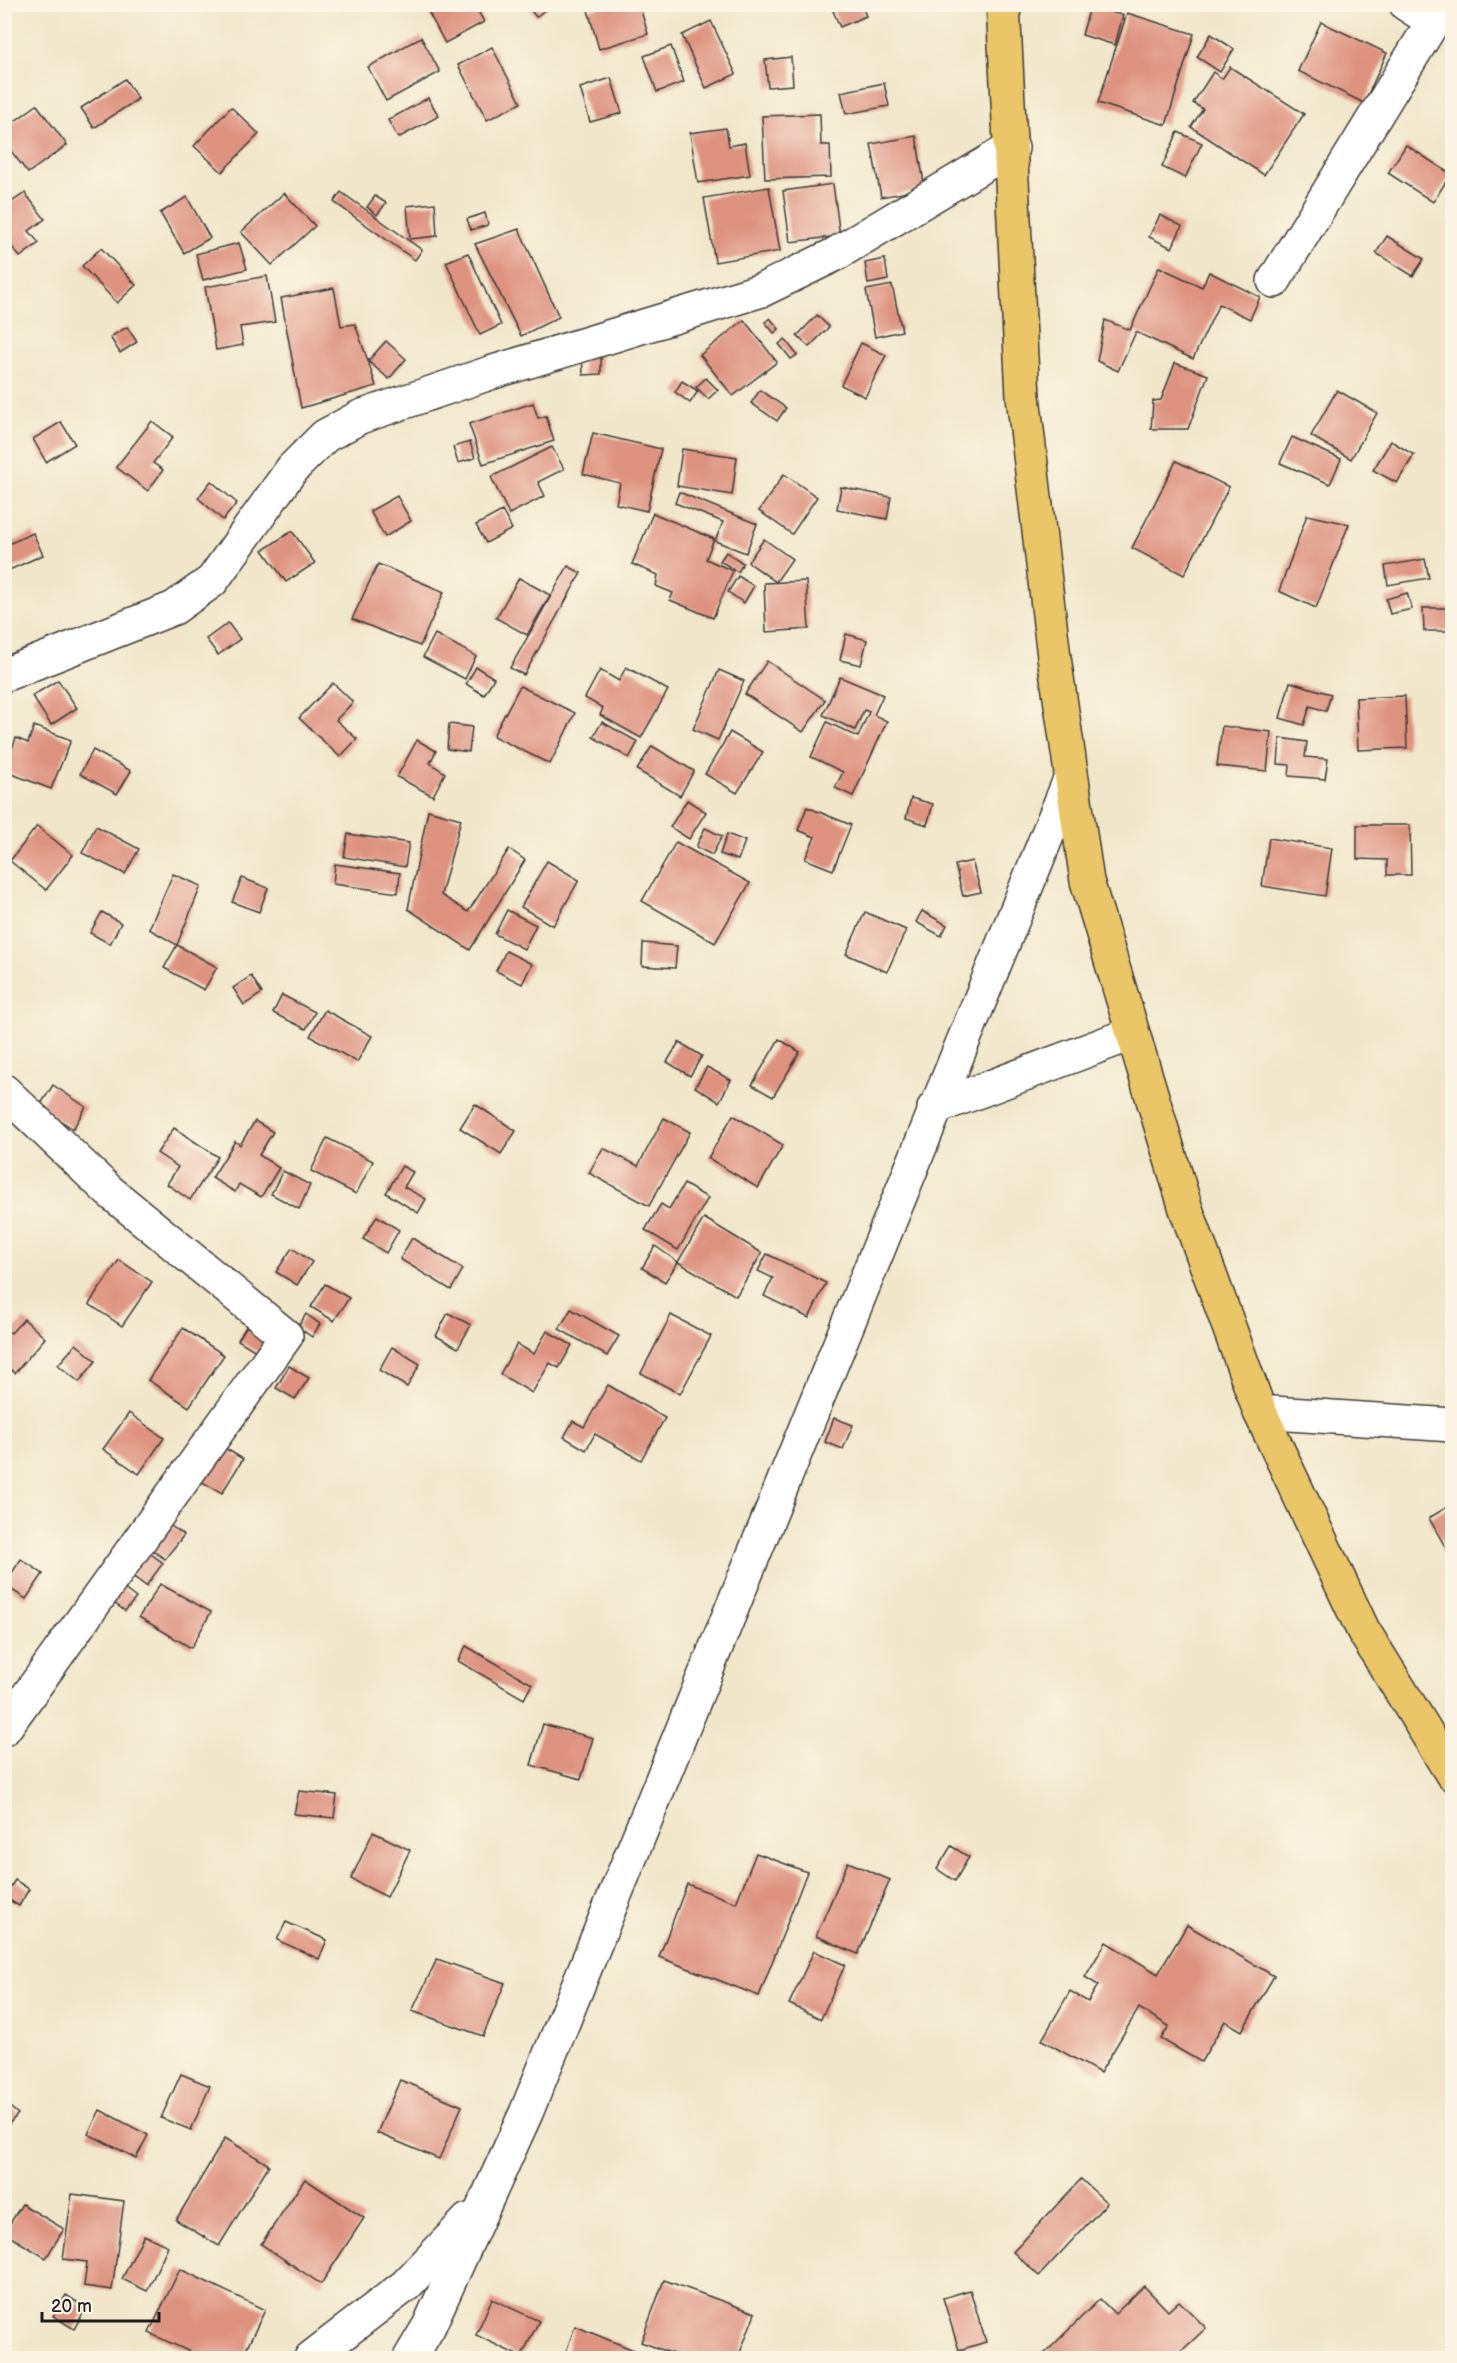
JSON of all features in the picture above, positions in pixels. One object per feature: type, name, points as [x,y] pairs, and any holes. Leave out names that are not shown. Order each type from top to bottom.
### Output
[{"type":"highway","points":[[1003,4],[1023,396],[1071,777],[1088,881],[1131,1034],[1186,1209],[1260,1412],[1363,1630],[1452,1774]]},
{"type":"street","points":[[1274,281],[1439,13],[1406,4]]},
{"type":"street","points":[[4,675],[174,608],[212,581],[292,469],[325,436],[342,426],[360,417],[490,373],[762,290],[834,255],[1012,148]]},
{"type":"street","points":[[410,2358],[429,2326],[526,2113],[934,1108],[1071,777]]},
{"type":"street","points":[[934,1108],[1131,1034]]},
{"type":"street","points":[[4,1091],[109,1191],[286,1336],[4,1729]]},
{"type":"street","points":[[1260,1412],[1452,1425]]},
{"type":"street","points":[[311,2358],[406,2285],[486,2202]]},
{"type":"building","points":[[424,4],[474,4],[484,22],[445,43]]},
{"type":"building","points":[[526,4],[552,4],[536,17]]},
{"type":"building","points":[[608,4],[639,4],[648,34],[599,49],[588,10]]},
{"type":"building","points":[[830,4],[861,4],[866,16],[840,27]]},
{"type":"building","points":[[1085,4],[1115,4],[1113,13],[1123,15],[1115,45],[1082,35],[1090,7]]},
{"type":"building","points":[[1127,13],[1194,34],[1166,125],[1098,103]]},
{"type":"building","points":[[711,21],[736,74],[706,88],[682,35]]},
{"type":"building","points":[[1321,22],[1387,53],[1364,103],[1298,71]]},
{"type":"building","points":[[1211,34],[1234,49],[1220,72],[1197,57]]},
{"type":"building","points":[[421,37],[440,72],[386,101],[368,67]]},
{"type":"building","points":[[671,46],[684,82],[657,92],[644,56]]},
{"type":"building","points":[[492,47],[521,103],[487,120],[458,65]]},
{"type":"building","points":[[791,57],[793,85],[768,87],[765,60]]},
{"type":"building","points":[[1230,67],[1304,114],[1264,175],[1191,127],[1203,109],[1193,103],[1213,72],[1222,79]]},
{"type":"building","points":[[611,78],[622,113],[590,122],[580,88]]},
{"type":"building","points":[[125,79],[138,99],[94,128],[81,108]]},
{"type":"building","points":[[884,83],[889,106],[846,114],[841,92]]},
{"type":"building","points":[[428,98],[439,116],[398,138],[388,120]]},
{"type":"building","points":[[37,105],[67,145],[28,173],[4,142],[4,129]]},
{"type":"building","points":[[231,107],[259,134],[222,172],[194,146]]},
{"type":"building","points":[[820,114],[821,145],[830,145],[831,177],[765,179],[762,116]]},
{"type":"building","points":[[726,128],[729,146],[745,143],[750,175],[698,183],[690,133]]},
{"type":"building","points":[[1178,132],[1202,143],[1185,178],[1162,167]]},
{"type":"building","points":[[916,136],[925,189],[881,197],[871,144]]},
{"type":"building","points":[[1406,145],[1451,174],[1433,202],[1388,173]]},
{"type":"building","points":[[833,184],[840,236],[790,242],[783,191]]},
{"type":"building","points":[[769,187],[780,251],[715,262],[704,198]]},
{"type":"building","points":[[341,192],[422,250],[415,260],[334,202]]},
{"type":"building","points":[[25,193],[45,219],[29,231],[39,243],[20,257],[4,237],[4,207]]},
{"type":"building","points":[[284,193],[315,226],[272,265],[241,232]]},
{"type":"building","points":[[375,196],[386,203],[377,215],[367,207]]},
{"type":"building","points":[[187,197],[210,238],[184,253],[160,213]]},
{"type":"building","points":[[435,203],[437,236],[410,239],[407,206]]},
{"type":"building","points":[[485,213],[488,225],[471,230],[467,219]]},
{"type":"building","points":[[1160,215],[1182,226],[1172,248],[1149,237]]},
{"type":"building","points":[[519,229],[559,317],[521,336],[475,244]]},
{"type":"building","points":[[1387,236],[1424,259],[1413,276],[1376,253]]},
{"type":"building","points":[[239,243],[247,269],[203,280],[196,254]]},
{"type":"building","points":[[101,248],[136,285],[117,303],[82,266]]},
{"type":"building","points":[[468,253],[501,325],[480,335],[446,262]]},
{"type":"building","points":[[885,259],[888,280],[868,284],[865,263]]},
{"type":"building","points":[[1159,267],[1202,287],[1209,272],[1260,297],[1250,319],[1219,304],[1193,359],[1136,332],[1118,371],[1097,361],[1105,320],[1130,330]]},
{"type":"building","points":[[267,276],[275,322],[240,327],[243,345],[216,350],[205,287]]},
{"type":"building","points":[[892,285],[902,331],[875,337],[866,290]]},
{"type":"building","points":[[334,288],[341,326],[355,324],[376,386],[301,408],[281,298]]},
{"type":"building","points":[[817,315],[829,327],[809,347],[797,336]]},
{"type":"building","points":[[770,318],[779,329],[774,333],[765,322]]},
{"type":"building","points":[[744,320],[777,362],[733,396],[700,355]]},
{"type":"building","points":[[127,327],[137,342],[120,353],[110,337]]},
{"type":"building","points":[[785,339],[797,355],[791,359],[779,344]]},
{"type":"building","points":[[386,341],[406,359],[389,379],[368,361]]},
{"type":"building","points":[[861,343],[886,355],[865,397],[841,385]]},
{"type":"building","points":[[582,352],[601,352],[601,374],[583,375]]},
{"type":"building","points":[[1175,363],[1208,375],[1188,429],[1151,429],[1153,401],[1161,400]]},
{"type":"building","points":[[706,378],[718,390],[708,399],[696,387]]},
{"type":"building","points":[[682,381],[698,391],[690,403],[675,392]]},
{"type":"building","points":[[760,390],[786,408],[777,421],[751,403]]},
{"type":"building","points":[[1337,390],[1377,413],[1351,459],[1311,436]]},
{"type":"building","points":[[533,403],[538,418],[546,416],[554,441],[483,464],[469,424]]},
{"type":"building","points":[[152,421],[173,437],[153,463],[163,470],[148,491],[116,467]]},
{"type":"building","points":[[61,422],[75,444],[46,462],[33,439]]},
{"type":"building","points":[[593,433],[661,449],[647,511],[616,504],[620,483],[583,474]]},
{"type":"building","points":[[1292,437],[1341,459],[1330,484],[1280,463]]},
{"type":"building","points":[[1391,441],[1414,455],[1397,483],[1373,470]]},
{"type":"building","points":[[470,442],[475,458],[458,463],[453,447]]},
{"type":"building","points":[[552,447],[564,469],[538,482],[545,496],[509,514],[491,477]]},
{"type":"building","points":[[682,449],[737,457],[732,495],[677,486]]},
{"type":"building","points":[[1176,461],[1229,487],[1184,575],[1132,548]]},
{"type":"building","points":[[784,474],[817,497],[792,534],[759,511]]},
{"type":"building","points":[[211,481],[237,503],[223,520],[198,498]]},
{"type":"building","points":[[841,487],[891,497],[887,519],[837,509]]},
{"type":"building","points":[[679,492],[757,524],[746,553],[715,541],[723,522],[675,503]]},
{"type":"building","points":[[397,496],[411,521],[385,537],[370,511]]},
{"type":"building","points":[[502,511],[512,529],[486,543],[476,525]]},
{"type":"building","points":[[653,513],[714,539],[706,559],[733,571],[713,618],[670,600],[673,593],[656,586],[658,575],[632,564]]},
{"type":"building","points":[[1307,515],[1349,524],[1316,608],[1279,591]]},
{"type":"building","points":[[292,531],[315,563],[286,582],[263,550]]},
{"type":"building","points":[[33,533],[43,555],[7,571],[4,564],[4,546]]},
{"type":"building","points":[[764,539],[792,559],[776,582],[748,562]]},
{"type":"building","points":[[726,552],[743,563],[738,572],[720,561]]},
{"type":"building","points":[[1425,559],[1429,578],[1388,585],[1385,566]]},
{"type":"building","points":[[378,564],[444,592],[420,646],[352,619]]},
{"type":"building","points":[[568,566],[581,573],[524,675],[510,668]]},
{"type":"building","points":[[738,576],[754,586],[744,603],[728,592]]},
{"type":"building","points":[[519,578],[550,595],[527,635],[496,618]]},
{"type":"building","points":[[806,581],[809,629],[766,632],[764,583]]},
{"type":"building","points":[[1407,593],[1412,609],[1390,614],[1386,599]]},
{"type":"building","points":[[1423,608],[1452,608],[1452,631],[1424,631]]},
{"type":"building","points":[[228,623],[240,639],[218,655],[206,639]]},
{"type":"building","points":[[435,634],[476,656],[465,679],[423,657]]},
{"type":"building","points":[[846,634],[867,640],[861,665],[840,660]]},
{"type":"building","points":[[767,661],[825,700],[803,732],[745,694]]},
{"type":"building","points":[[476,667],[494,678],[484,695],[466,684]]},
{"type":"building","points":[[626,667],[668,690],[641,738],[600,715],[603,708],[585,698],[600,670],[619,681]]},
{"type":"building","points":[[719,670],[744,681],[718,740],[693,729]]},
{"type":"building","points":[[840,677],[883,695],[874,715],[887,721],[853,796],[835,788],[843,772],[811,757],[827,722],[858,737],[869,712],[864,710],[855,730],[823,715]]},
{"type":"building","points":[[58,680],[77,708],[51,725],[32,696]]},
{"type":"building","points":[[1290,682],[1331,694],[1326,711],[1310,706],[1304,725],[1280,718]]},
{"type":"building","points":[[333,683],[353,702],[336,720],[357,739],[340,757],[299,718]]},
{"type":"building","points":[[520,686],[575,713],[550,764],[493,736]]},
{"type":"building","points":[[1405,696],[1407,748],[1358,750],[1356,698]]},
{"type":"building","points":[[602,722],[638,742],[629,758],[593,737]]},
{"type":"building","points":[[449,724],[472,727],[469,752],[447,749]]},
{"type":"building","points":[[34,726],[71,740],[51,789],[4,771],[16,738],[28,743]]},
{"type":"building","points":[[1222,726],[1271,732],[1267,771],[1217,766]]},
{"type":"building","points":[[730,732],[763,752],[737,793],[705,774]]},
{"type":"building","points":[[1280,738],[1307,742],[1305,757],[1328,759],[1325,779],[1289,776],[1290,765],[1278,764]]},
{"type":"building","points":[[417,740],[436,751],[430,763],[445,773],[433,796],[397,777]]},
{"type":"building","points":[[652,746],[694,771],[680,796],[637,770]]},
{"type":"building","points":[[93,750],[131,771],[117,794],[80,774]]},
{"type":"building","points":[[911,798],[933,804],[927,825],[906,818]]},
{"type":"building","points":[[687,800],[706,812],[689,839],[670,827]]},
{"type":"building","points":[[807,807],[851,825],[833,870],[805,859],[815,837],[798,830]]},
{"type":"building","points":[[428,810],[461,819],[441,895],[468,912],[509,849],[525,860],[470,950],[408,909]]},
{"type":"building","points":[[1449,823],[1452,823],[1451,871]]},
{"type":"building","points":[[1357,825],[1410,825],[1411,875],[1387,875],[1387,860],[1357,859]]},
{"type":"building","points":[[37,826],[73,855],[46,890],[10,861]]},
{"type":"building","points":[[96,826],[139,849],[125,874],[82,853]]},
{"type":"building","points":[[705,828],[722,836],[712,855],[696,847]]},
{"type":"building","points":[[348,834],[409,843],[405,867],[344,857]]},
{"type":"building","points":[[727,834],[745,841],[738,860],[720,854]]},
{"type":"building","points":[[1269,838],[1332,848],[1325,896],[1262,886]]},
{"type":"building","points":[[676,842],[750,883],[715,943],[642,901]]},
{"type":"building","points":[[547,861],[579,880],[553,926],[521,907]]},
{"type":"building","points":[[972,861],[981,892],[963,896],[955,865]]},
{"type":"building","points":[[335,864],[400,873],[398,893],[333,884]]},
{"type":"building","points":[[173,874],[201,886],[177,945],[149,929]]},
{"type":"building","points":[[242,878],[268,888],[259,912],[232,902]]},
{"type":"building","points":[[507,910],[536,925],[524,949],[495,934]]},
{"type":"building","points":[[922,911],[947,925],[941,936],[916,922]]},
{"type":"building","points":[[102,912],[121,923],[110,944],[90,933]]},
{"type":"building","points":[[865,912],[906,930],[887,972],[846,954]]},
{"type":"building","points":[[643,943],[677,946],[675,968],[642,966]]},
{"type":"building","points":[[177,945],[217,967],[204,990],[164,968]]},
{"type":"building","points":[[506,951],[532,964],[522,984],[496,971]]},
{"type":"building","points":[[251,976],[262,993],[244,1005],[233,988]]},
{"type":"building","points":[[282,995],[315,1012],[306,1029],[273,1013]]},
{"type":"building","points":[[325,1010],[372,1036],[357,1062],[310,1036]]},
{"type":"building","points":[[779,1039],[800,1052],[773,1097],[752,1085]]},
{"type":"building","points":[[679,1042],[702,1056],[690,1076],[667,1062]]},
{"type":"building","points":[[707,1067],[731,1080],[719,1102],[695,1087]]},
{"type":"building","points":[[53,1085],[86,1107],[73,1129],[39,1107]]},
{"type":"building","points":[[475,1104],[516,1131],[501,1154],[460,1128]]},
{"type":"building","points":[[733,1115],[783,1145],[758,1188],[708,1158]]},
{"type":"building","points":[[664,1118],[690,1132],[649,1206],[589,1173],[603,1148],[638,1166]]},
{"type":"building","points":[[255,1121],[273,1132],[259,1155],[279,1168],[261,1197],[239,1184],[235,1192],[212,1178],[235,1141],[240,1145]]},
{"type":"building","points":[[174,1128],[218,1157],[190,1200],[167,1184],[178,1167],[157,1153]]},
{"type":"building","points":[[327,1138],[373,1161],[356,1194],[311,1171]]},
{"type":"building","points":[[402,1166],[413,1172],[404,1187],[426,1199],[418,1213],[386,1193]]},
{"type":"building","points":[[283,1171],[310,1185],[299,1209],[271,1194]]},
{"type":"building","points":[[684,1184],[708,1198],[678,1250],[645,1230],[661,1204],[669,1209]]},
{"type":"building","points":[[377,1216],[399,1230],[386,1253],[363,1239]]},
{"type":"building","points":[[704,1218],[762,1253],[736,1296],[678,1262]]},
{"type":"building","points":[[412,1238],[463,1269],[451,1290],[400,1259]]},
{"type":"building","points":[[655,1246],[678,1262],[665,1282],[642,1268]]},
{"type":"building","points":[[292,1248],[312,1262],[297,1285],[276,1272]]},
{"type":"building","points":[[767,1254],[826,1283],[809,1318],[764,1296],[773,1278],[758,1271]]},
{"type":"building","points":[[119,1260],[152,1282],[122,1326],[89,1304]]},
{"type":"building","points":[[325,1284],[349,1298],[334,1321],[311,1307]]},
{"type":"building","points":[[571,1309],[619,1336],[607,1356],[559,1329]]},
{"type":"building","points":[[448,1313],[471,1325],[458,1348],[436,1336]]},
{"type":"building","points":[[306,1314],[320,1324],[312,1337],[298,1327]]},
{"type":"building","points":[[671,1315],[711,1336],[680,1394],[641,1373]]},
{"type":"building","points":[[24,1319],[45,1338],[15,1373],[4,1364],[4,1328],[11,1333]]},
{"type":"building","points":[[249,1322],[270,1336],[259,1353],[238,1340]]},
{"type":"building","points":[[183,1328],[224,1355],[189,1407],[148,1380]]},
{"type":"building","points":[[547,1331],[572,1345],[559,1368],[550,1363],[532,1393],[500,1374],[517,1344],[534,1354]]},
{"type":"building","points":[[76,1344],[96,1361],[79,1382],[58,1365]]},
{"type":"building","points":[[392,1347],[420,1364],[407,1387],[379,1370]]},
{"type":"building","points":[[289,1366],[309,1378],[295,1399],[276,1388]]},
{"type":"building","points":[[608,1385],[665,1418],[641,1460],[595,1434],[586,1450],[564,1437],[573,1421],[584,1427]]},
{"type":"building","points":[[129,1413],[164,1438],[139,1474],[103,1449]]},
{"type":"building","points":[[834,1418],[853,1425],[843,1449],[825,1442]]},
{"type":"building","points":[[223,1447],[243,1459],[222,1493],[202,1482]]},
{"type":"building","points":[[1452,1504],[1452,1559],[1429,1518]]},
{"type":"building","points":[[168,1524],[184,1535],[165,1559],[149,1548]]},
{"type":"building","points":[[147,1551],[163,1563],[146,1586],[131,1575]]},
{"type":"building","points":[[21,1559],[43,1574],[26,1599],[4,1585]]},
{"type":"building","points":[[160,1584],[211,1612],[191,1648],[139,1617]]},
{"type":"building","points":[[123,1588],[136,1598],[125,1611],[113,1602]]},
{"type":"building","points":[[466,1646],[532,1684],[524,1699],[458,1661]]},
{"type":"building","points":[[543,1724],[593,1738],[581,1779],[531,1765]]},
{"type":"building","points":[[299,1791],[337,1795],[334,1818],[294,1814]]},
{"type":"building","points":[[373,1832],[410,1850],[387,1897],[351,1879]]},
{"type":"building","points":[[951,1846],[969,1857],[955,1881],[937,1869]]},
{"type":"building","points":[[756,1853],[807,1872],[759,1996],[659,1957],[687,1884],[736,1903]]},
{"type":"building","points":[[848,1862],[890,1880],[858,1954],[816,1936]]},
{"type":"building","points":[[15,1880],[29,1889],[19,1906],[4,1897]]},
{"type":"building","points":[[286,1922],[327,1940],[319,1959],[277,1940]]},
{"type":"building","points":[[1187,1925],[1274,1976],[1242,2031],[1225,2021],[1201,2062],[1161,2039],[1169,2026],[1139,2008],[1100,2073],[1042,2040],[1070,1991],[1088,2002],[1098,1985],[1085,1977],[1106,1942],[1158,1974]]},
{"type":"building","points":[[814,1951],[845,1965],[821,2019],[789,2004]]},
{"type":"building","points":[[437,1959],[505,1983],[483,2036],[412,2011]]},
{"type":"building","points":[[181,2074],[210,2086],[191,2130],[161,2118]]},
{"type":"building","points":[[400,2080],[462,2106],[439,2159],[377,2133]]},
{"type":"building","points":[[4,2102],[18,2114],[4,2129]]},
{"type":"building","points":[[100,2110],[148,2135],[136,2158],[88,2134]]},
{"type":"building","points":[[225,2138],[269,2165],[219,2246],[176,2220]]},
{"type":"building","points":[[305,2179],[364,2218],[321,2284],[261,2244]]},
{"type":"building","points":[[1081,2179],[1107,2203],[1039,2276],[1013,2252]]},
{"type":"building","points":[[72,2194],[124,2201],[112,2290],[84,2286],[87,2262],[63,2259]]},
{"type":"building","points":[[22,2204],[64,2229],[46,2258],[4,2233]]},
{"type":"building","points":[[144,2235],[168,2246],[147,2291],[122,2279]]},
{"type":"building","points":[[180,2269],[265,2310],[242,2358],[203,2358],[149,2333]]},
{"type":"building","points":[[664,2280],[755,2313],[738,2358],[684,2358],[641,2342]]},
{"type":"building","points":[[1144,2286],[1168,2311],[1179,2301],[1206,2328],[1174,2358],[1040,2358],[1100,2299],[1115,2314]]},
{"type":"building","points":[[970,2290],[986,2342],[959,2350],[943,2298]]},
{"type":"building","points":[[66,2295],[86,2308],[74,2329],[53,2316]]},
{"type":"building","points":[[492,2299],[539,2321],[521,2357],[476,2335]]},
{"type":"building","points":[[575,2326],[653,2358],[582,2358],[566,2352]]}]
